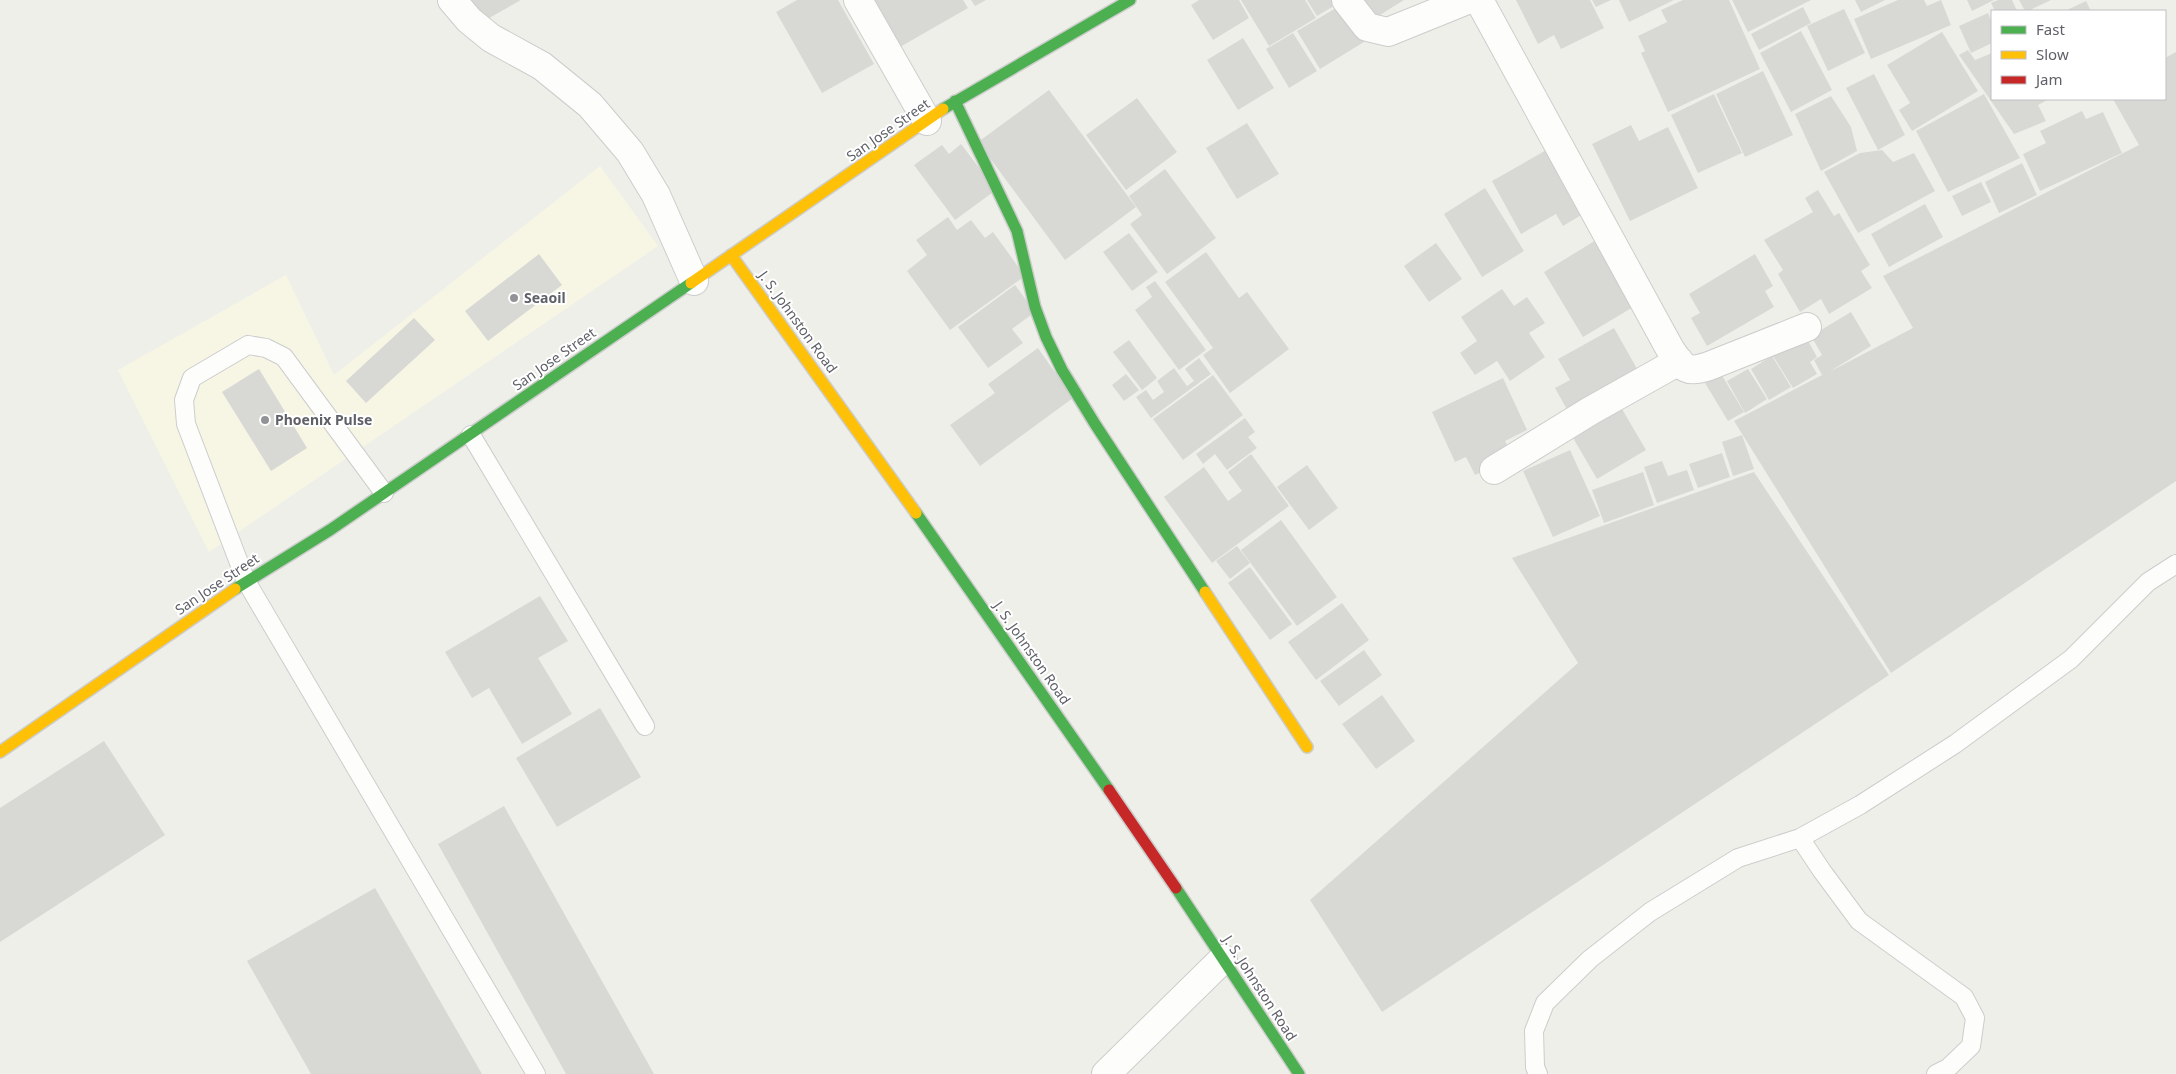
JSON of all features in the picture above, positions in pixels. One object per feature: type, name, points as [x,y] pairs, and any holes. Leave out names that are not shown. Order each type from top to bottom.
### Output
[{"type":"street","points":[[452,0],[469,20],[491,38],[542,66],[590,105],[630,152],[656,195],[694,281]]},
{"type":"street","points":[[858,0],[927,121]]},
{"type":"street","name":"San Jose Street","points":[[0,752],[246,581],[330,530],[471,435],[955,101],[1130,0]]},
{"type":"street","points":[[1346,0],[1367,27],[1388,32],[1467,0]]},
{"type":"street","points":[[1479,0],[1670,349],[1686,369],[1695,371],[1807,326]]},
{"type":"street","points":[[955,101],[1016,231],[1028,270],[1035,307],[1046,337],[1062,370],[1095,424],[1307,747]]},
{"type":"street","name":"J. S. Johnston Road","points":[[731,255],[979,601],[1167,874],[1298,1074]]},
{"type":"street","points":[[1494,470],[1590,411],[1679,361]]},
{"type":"street","points":[[1106,1074],[1223,959]]},
{"type":"lane","points":[[384,493],[284,357],[266,348],[248,345],[192,378],[184,400],[186,424],[246,581],[536,1074]]},
{"type":"lane","points":[[471,435],[645,726]]},
{"type":"lane","points":[[1538,1074],[1535,1067],[1534,1031],[1545,1002],[1590,958],[1650,912],[1738,858],[1800,838],[1860,805],[1955,744],[2072,659],[2148,582],[2176,564]]},
{"type":"lane","points":[[1800,838],[1859,921],[1964,998],[1975,1018],[1971,1046],[1948,1068],[1936,1074]]},
{"type":"shaded area","points":[[600,166],[658,246],[209,552],[118,370],[286,275],[334,375]]},
{"type":"building","points":[[461,0],[521,0],[475,26]]},
{"type":"building","points":[[797,0],[838,0],[874,64],[822,93],[776,12]]},
{"type":"building","points":[[865,0],[963,0],[968,8],[893,51]]},
{"type":"building","points":[[971,0],[986,0],[975,6]]},
{"type":"building","points":[[1199,0],[1239,0],[1249,18],[1213,40],[1191,5]]},
{"type":"building","points":[[1241,0],[1305,0],[1316,18],[1269,46]]},
{"type":"building","points":[[1307,0],[1344,0],[1317,16]]},
{"type":"building","points":[[1354,0],[1404,0],[1367,23]]},
{"type":"building","points":[[1516,0],[1590,0],[1604,28],[1561,49],[1554,35],[1538,44]]},
{"type":"building","points":[[1592,0],[1611,0],[1596,7]]},
{"type":"building","points":[[1619,0],[1674,0],[1629,22]]},
{"type":"building","points":[[1683,0],[1729,0],[1760,69],[1668,112],[1641,53],[1645,51],[1638,36],[1667,22],[1661,10]]},
{"type":"building","points":[[1732,0],[1811,0],[1748,32]]},
{"type":"building","points":[[1855,0],[1885,0],[1861,12]]},
{"type":"building","points":[[1898,0],[1924,0],[1927,6],[1941,0],[1951,25],[1871,59],[1854,19]]},
{"type":"building","points":[[1967,0],[1994,0],[1972,11]]},
{"type":"building","points":[[1998,0],[2012,0],[2017,10],[1994,10],[1991,3]]},
{"type":"building","points":[[2019,0],[2051,0],[2030,10],[2024,10]]},
{"type":"building","points":[[2086,1],[2090,10],[2067,10]]},
{"type":"building","points":[[1341,5],[1364,42],[1320,69],[1297,31]]},
{"type":"building","points":[[1803,7],[1811,23],[1759,50],[1751,34]]},
{"type":"building","points":[[1844,9],[1865,53],[1828,71],[1807,26]]},
{"type":"building","points":[[1988,13],[1991,20],[1991,43],[1971,53],[1959,26]]},
{"type":"building","points":[[1801,31],[1832,90],[1791,112],[1760,53]]},
{"type":"building","points":[[1942,32],[1978,91],[1912,131],[1899,110],[1910,103],[1887,65]]},
{"type":"building","points":[[1293,33],[1317,71],[1289,88],[1266,49]]},
{"type":"building","points":[[1243,38],[1274,88],[1238,110],[1207,60]]},
{"type":"building","points":[[1968,50],[1975,60],[1991,53],[1991,100],[2047,100],[2038,105],[2046,121],[2014,134],[1959,55]]},
{"type":"building","points":[[2176,52],[2176,481],[1891,673],[1734,421],[1822,375],[1814,360],[1822,355],[1811,336],[1851,312],[1871,346],[1829,372],[1913,328],[1883,276],[2139,145],[2114,100],[2166,100],[2166,57]]},
{"type":"building","points":[[1763,71],[1793,135],[1745,157],[1716,94]]},
{"type":"building","points":[[1874,74],[1905,135],[1878,150],[1846,88]]},
{"type":"building","points":[[1049,90],[1136,207],[1065,260],[978,142]]},
{"type":"building","points":[[1714,94],[1742,153],[1698,173],[1671,115]]},
{"type":"building","points":[[1984,94],[2020,158],[1948,192],[1916,131]]},
{"type":"building","points":[[1831,96],[1851,127],[1857,151],[1821,171],[1795,114]]},
{"type":"building","points":[[1137,98],[1177,152],[1126,190],[1086,135]]},
{"type":"building","points":[[2082,111],[2086,119],[2103,112],[2122,153],[2040,191],[2023,154],[2046,143],[2040,131]]},
{"type":"building","points":[[1247,123],[1279,174],[1237,199],[1206,148]]},
{"type":"building","points":[[1631,125],[1639,141],[1668,127],[1698,188],[1630,221],[1592,144]]},
{"type":"building","points":[[961,144],[996,190],[955,220],[914,165],[942,145],[949,154]]},
{"type":"building","points":[[1557,144],[1593,208],[1563,226],[1556,214],[1521,234],[1492,181]]},
{"type":"building","points":[[1882,150],[1893,162],[1914,153],[1935,191],[1858,233],[1824,172],[1860,153]]},
{"type":"building","points":[[2022,163],[2037,195],[1999,213],[1985,182]]},
{"type":"building","points":[[1165,169],[1216,238],[1167,274],[1130,224],[1142,215],[1129,196]]},
{"type":"building","points":[[1981,182],[1991,202],[1962,216],[1952,196]]},
{"type":"building","points":[[1485,188],[1524,251],[1482,277],[1444,214]]},
{"type":"building","points":[[1818,190],[1834,216],[1839,213],[1870,265],[1861,271],[1872,288],[1829,314],[1821,299],[1800,312],[1778,274],[1783,270],[1764,240],[1813,212],[1805,198]]},
{"type":"building","points":[[1925,204],[1943,237],[1889,267],[1871,234]]},
{"type":"building","points":[[948,217],[957,230],[971,220],[985,238],[993,232],[1025,276],[950,330],[907,271],[927,255],[916,240]]},
{"type":"building","points":[[1129,233],[1158,272],[1132,291],[1103,252]]},
{"type":"building","points":[[1601,237],[1640,303],[1583,337],[1544,272]]},
{"type":"building","points":[[1436,243],[1462,279],[1429,302],[1404,266]]},
{"type":"building","points":[[1206,252],[1239,298],[1247,292],[1289,349],[1230,393],[1203,355],[1213,348],[1165,282]]},
{"type":"building","name":"Seaoil","points":[[539,254],[562,285],[488,341],[465,311]]},
{"type":"building","points":[[1755,254],[1773,286],[1765,291],[1774,307],[1707,346],[1691,318],[1700,313],[1689,294]]},
{"type":"building","points":[[1155,281],[1206,350],[1179,370],[1135,310],[1152,297],[1146,287]]},
{"type":"building","points":[[1015,285],[1035,312],[1012,329],[1023,343],[988,368],[958,327]]},
{"type":"building","points":[[1502,289],[1514,306],[1527,297],[1545,323],[1529,333],[1545,357],[1510,381],[1497,361],[1475,375],[1460,353],[1477,341],[1461,317]]},
{"type":"building","points":[[414,318],[435,340],[366,403],[346,381]]},
{"type":"building","points":[[1614,328],[1640,374],[1569,413],[1555,388],[1570,380],[1558,359]]},
{"type":"building","points":[[1806,337],[1817,357],[1810,362],[1817,374],[1793,388],[1773,356]]},
{"type":"building","points":[[1129,340],[1157,378],[1142,390],[1113,352]]},
{"type":"building","points":[[1038,348],[1073,398],[980,466],[950,425],[995,393],[988,384]]},
{"type":"building","points":[[1772,356],[1791,387],[1769,400],[1751,369]]},
{"type":"building","points":[[1199,358],[1211,374],[1151,418],[1136,397],[1146,390],[1153,400],[1164,392],[1157,381],[1174,368],[1187,386],[1194,381],[1185,369]]},
{"type":"building","name":"Phoenix Pulse","points":[[259,369],[307,448],[271,471],[222,392]]},
{"type":"building","points":[[1748,369],[1767,399],[1745,413],[1727,381]]},
{"type":"building","points":[[1126,374],[1139,390],[1124,401],[1112,385]]},
{"type":"building","points":[[1721,374],[1744,412],[1728,421],[1705,383]]},
{"type":"building","points":[[1213,375],[1243,415],[1183,460],[1153,419]]},
{"type":"building","points":[[1503,378],[1527,430],[1505,441],[1513,457],[1475,475],[1466,457],[1455,462],[1432,412]]},
{"type":"building","points":[[1615,397],[1646,450],[1597,479],[1569,431]]},
{"type":"building","points":[[1245,418],[1255,432],[1248,437],[1257,448],[1227,470],[1215,454],[1203,464],[1196,454]]},
{"type":"building","points":[[1742,435],[1754,469],[1733,476],[1722,442]]},
{"type":"building","points":[[1570,450],[1600,516],[1553,537],[1523,471]]},
{"type":"building","points":[[1722,453],[1730,477],[1698,488],[1689,464]]},
{"type":"building","points":[[1251,454],[1289,506],[1212,563],[1164,497],[1204,467],[1228,501],[1242,491],[1228,472]]},
{"type":"building","points":[[1662,461],[1668,476],[1687,470],[1694,490],[1657,503],[1644,467]]},
{"type":"building","points":[[1307,465],[1338,508],[1309,530],[1277,487]]},
{"type":"building","points":[[1643,472],[1654,505],[1604,523],[1592,490]]},
{"type":"building","points":[[1754,472],[1889,675],[1382,1012],[1310,900],[1578,663],[1512,558]]},
{"type":"building","points":[[1281,520],[1337,597],[1297,626],[1241,550]]},
{"type":"building","points":[[1237,546],[1250,563],[1230,579],[1216,561]]},
{"type":"building","points":[[1250,567],[1292,624],[1270,640],[1228,583]]},
{"type":"building","points":[[540,596],[568,641],[538,658],[572,714],[522,744],[489,688],[472,698],[445,652]]},
{"type":"building","points":[[1342,603],[1369,640],[1316,680],[1288,642]]},
{"type":"building","points":[[1364,650],[1382,675],[1339,706],[1320,681]]},
{"type":"building","points":[[1382,695],[1415,741],[1376,769],[1342,724]]},
{"type":"building","points":[[600,708],[641,777],[557,827],[516,758]]},
{"type":"building","points":[[104,741],[165,835],[0,942],[0,808]]},
{"type":"building","points":[[504,806],[654,1074],[566,1074],[438,844]]},
{"type":"building","points":[[375,888],[482,1074],[311,1074],[247,961]]},
{"type":"traffic: fast","points":[[943,109],[1130,0]]},
{"type":"traffic: fast","points":[[955,101],[1017,231],[1035,307],[1046,337],[1062,370],[1205,592]]},
{"type":"traffic: fast","points":[[235,589],[330,530],[691,283]]},
{"type":"traffic: fast","points":[[916,513],[1109,790]]},
{"type":"traffic: fast","points":[[1176,888],[1299,1074]]},
{"type":"traffic: slow","points":[[691,283],[943,109]]},
{"type":"traffic: slow","points":[[731,255],[916,513]]},
{"type":"traffic: slow","points":[[0,752],[235,589]]},
{"type":"traffic: slow","points":[[1205,592],[1307,747]]},
{"type":"traffic: jam","points":[[1109,790],[1176,888]]},
{"type":"place","name":"Seaoil","points":[[514,298]]},
{"type":"place","name":"Phoenix Pulse","points":[[265,420]]}]
